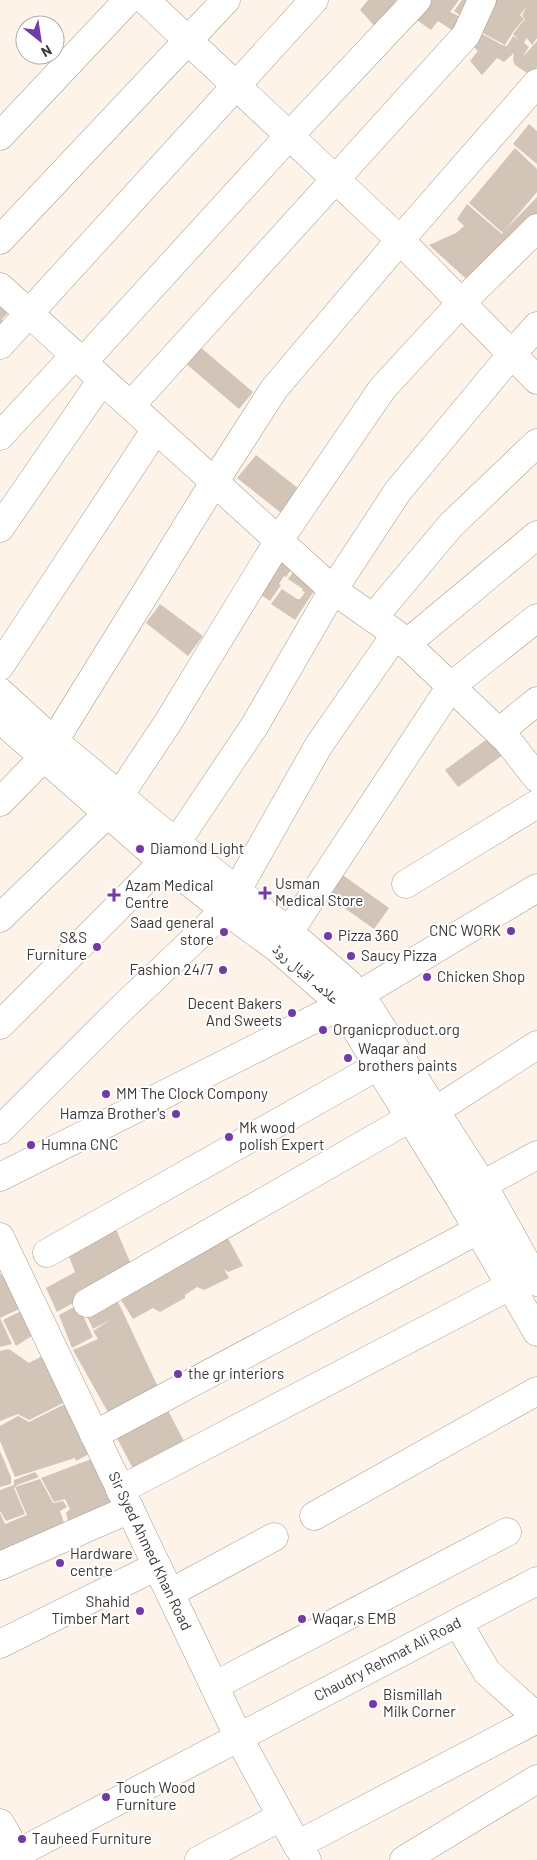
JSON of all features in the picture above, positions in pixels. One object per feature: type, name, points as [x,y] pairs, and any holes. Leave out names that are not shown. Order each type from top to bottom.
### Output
[{"type":"street","points":[[0,136],[128,0]]},
{"type":"street","points":[[144,0],[400,240],[537,380]]},
{"type":"street","points":[[0,240],[226,0]]},
{"type":"street","points":[[0,345],[237,87],[314,0]]},
{"type":"street","points":[[0,436],[79,358],[417,0]]},
{"type":"street","points":[[131,405],[466,35],[482,0]]},
{"type":"street","points":[[0,802],[49,750],[274,389],[400,240],[537,83]]},
{"type":"street","points":[[0,918],[113,804],[167,724],[279,540],[382,390],[462,303],[537,228]]},
{"type":"street","points":[[0,287],[334,590],[401,639],[508,741],[537,778]]},
{"type":"street","points":[[0,1025],[170,852],[255,725],[334,590],[398,491],[537,326]]},
{"type":"street","points":[[0,528],[102,380]]},
{"type":"street","points":[[0,666],[156,428]]},
{"type":"street","points":[[373,618],[451,525],[537,444]]},
{"type":"street","points":[[0,1130],[231,900],[319,745],[401,639],[537,535]]},
{"type":"street","points":[[289,932],[451,686],[537,618]]},
{"type":"street","name":"علامہ اقبال روڈ","points":[[0,692],[49,750]]},
{"type":"street","points":[[499,732],[537,701]]},
{"type":"street","name":"علامہ اقبال روڈ","points":[[0,719],[49,750],[170,852],[231,900],[277,948],[351,1000],[423,1114],[459,1197],[478,1230],[530,1281]]},
{"type":"street","points":[[406,884],[537,804]]},
{"type":"street","points":[[0,1177],[351,1000],[537,888]]},
{"type":"street","name":"علامہ اقبال روڈ","points":[[231,900],[289,932],[348,983],[351,1000],[378,1066],[423,1114],[483,1184],[530,1281],[537,1332]]},
{"type":"street","points":[[87,1303],[423,1114],[537,1046]]},
{"type":"street","points":[[47,1253],[378,1066]]},
{"type":"street","points":[[459,1197],[537,1155]]},
{"type":"street","points":[[94,1435],[478,1230]]},
{"type":"street","name":"Sir Syed Ahmed Khan Road","points":[[0,1237],[7,1269],[94,1435],[239,1738],[302,1853]]},
{"type":"street","points":[[0,1566],[530,1281]]},
{"type":"street","points":[[314,1516],[537,1391]]},
{"type":"street","points":[[214,1686],[508,1532]]},
{"type":"street","points":[[170,1593],[274,1537]]},
{"type":"street","points":[[0,1644],[157,1566]]},
{"type":"street","name":"Chaudry Rehmat Ali Road","points":[[11,1857],[537,1581]]},
{"type":"street","points":[[302,1853],[537,1718],[488,1672],[458,1623]]},
{"type":"street","points":[[404,1860],[537,1779]]},
{"type":"street","points":[[199,1860],[281,1817]]},
{"type":"street","points":[[0,1823],[11,1857]]},
{"type":"building","points":[[368,0],[397,0],[381,20],[379,31],[360,10]]},
{"type":"building","points":[[419,0],[459,0],[450,12],[467,20],[454,11],[462,0],[479,0],[461,36],[438,21],[431,30],[407,13]]},
{"type":"building","points":[[492,0],[537,0],[537,38],[532,45],[527,38],[524,43],[529,47],[522,58],[537,41],[537,67],[530,75],[515,65],[513,60],[514,53],[504,62],[497,58],[482,75],[470,61],[478,51],[470,44],[479,32],[502,45],[507,46],[513,36],[519,40],[513,34],[524,20],[526,22],[522,15],[527,6],[520,15],[524,19],[513,32],[505,45],[479,31]]},
{"type":"building","points":[[529,124],[537,131],[537,164],[513,144]]},
{"type":"building","points":[[515,148],[537,169],[537,192],[505,230],[537,197],[537,236],[474,286],[429,245],[456,233],[464,226],[457,219],[467,204],[503,233],[469,203]]},
{"type":"building","points":[[0,301],[10,311],[2,319],[5,322],[0,327]]},
{"type":"building","points":[[199,346],[253,392],[239,409],[185,363]]},
{"type":"building","points":[[256,455],[304,493],[285,516],[237,478]]},
{"type":"building","points":[[278,556],[294,566],[286,577],[284,576],[279,584],[281,585],[270,601],[252,589]]},
{"type":"building","points":[[295,569],[318,585],[295,620],[271,604],[282,589],[297,599],[300,599],[305,592],[288,579]]},
{"type":"building","points":[[160,604],[203,636],[188,656],[146,623]]},
{"type":"building","points":[[490,737],[503,755],[458,787],[445,770]]},
{"type":"building","points":[[337,871],[389,908],[374,929],[322,892]]},
{"type":"building","points":[[111,1217],[133,1269],[57,1312],[46,1288],[75,1272],[65,1246]]},
{"type":"building","points":[[218,1220],[243,1266],[228,1272],[224,1269],[229,1278],[204,1290],[197,1287],[185,1295],[185,1298],[160,1312],[153,1308],[133,1319],[111,1284]]},
{"type":"building","points":[[0,1273],[26,1306],[0,1318]]},
{"type":"building","points":[[113,1291],[158,1387],[109,1414],[73,1350],[98,1339],[93,1331],[110,1320],[93,1329],[82,1306]]},
{"type":"building","points":[[78,1305],[93,1337],[72,1348],[59,1315]]},
{"type":"building","points":[[27,1308],[38,1332],[16,1346],[3,1320]]},
{"type":"building","points":[[0,1318],[12,1344],[0,1347]]},
{"type":"building","points":[[9,1349],[29,1363],[44,1355],[69,1400],[29,1420],[18,1414],[0,1421],[0,1351]]},
{"type":"building","points":[[159,1393],[189,1451],[138,1478],[109,1423]]},
{"type":"building","points":[[67,1403],[89,1454],[76,1461],[75,1458],[15,1477],[0,1441],[0,1426],[18,1416],[29,1422]]},
{"type":"building","points":[[0,1451],[11,1477],[11,1484],[0,1487]]},
{"type":"building","points":[[94,1458],[112,1507],[68,1521],[66,1513],[70,1509],[65,1499],[54,1502],[41,1478]]},
{"type":"building","points":[[35,1472],[39,1477],[17,1485],[14,1488],[25,1514],[6,1521],[0,1511],[0,1490],[14,1485],[14,1480]]},
{"type":"building","points":[[40,1479],[53,1503],[63,1501],[67,1507],[60,1511],[68,1534],[15,1547],[16,1550],[0,1556],[0,1513],[5,1524],[27,1515],[15,1487]]},
{"type":"place","name":"Diamond Light","points":[[140,849]]},
{"type":"place","name":"Usman Medical Store","points":[[265,893]]},
{"type":"place","name":"Azam Medical Centre","points":[[114,895]]},
{"type":"place","name":"CNC WORK","points":[[511,931]]},
{"type":"place","name":"Saad general store","points":[[224,932]]},
{"type":"place","name":"Pizza 360","points":[[328,936]]},
{"type":"place","name":"S&S Furniture","points":[[97,947]]},
{"type":"place","name":"Saucy Pizza","points":[[351,956]]},
{"type":"place","name":"Fashion 24/7","points":[[223,970]]},
{"type":"place","name":"Chicken Shop","points":[[427,977]]},
{"type":"place","name":"Decent Bakers And Sweets","points":[[292,1013]]},
{"type":"place","name":"Organicproduct.org","points":[[323,1030]]},
{"type":"place","name":"Waqar and brothers paints","points":[[348,1058]]},
{"type":"place","name":"MM The Clock Compony","points":[[106,1094]]},
{"type":"place","name":"Hamza Brother's","points":[[176,1114]]},
{"type":"place","name":"Mk wood polish Expert","points":[[229,1137]]},
{"type":"place","name":"Humna CNC","points":[[31,1145]]},
{"type":"place","name":"the gr interiors","points":[[178,1374]]},
{"type":"place","name":"Hardware centre","points":[[60,1563]]},
{"type":"place","name":"Shahid Timber Mart","points":[[140,1611]]},
{"type":"place","name":"Waqar,s EMB","points":[[302,1619]]},
{"type":"place","name":"Bismillah Milk Corner","points":[[373,1704]]},
{"type":"place","name":"Touch Wood Furniture","points":[[106,1797]]},
{"type":"place","name":"Tauheed Furniture","points":[[22,1839]]}]
